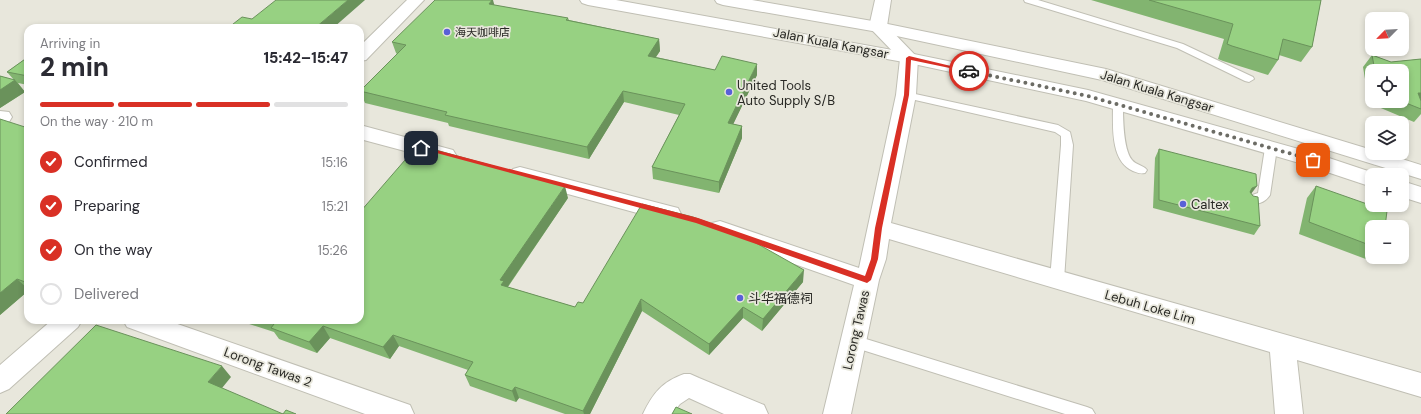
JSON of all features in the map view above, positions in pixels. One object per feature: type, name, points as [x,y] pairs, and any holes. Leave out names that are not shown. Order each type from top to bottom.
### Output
[{"type":"main road","points":[[364,52],[416,0]]},
{"type":"main road","name":"Jalan Kuala Kangsar","points":[[588,0],[909,58],[1088,96],[1271,148],[1365,177]]},
{"type":"main road","name":"Jalan Kuala Kangsar","points":[[723,0],[878,27],[1106,75],[1421,172]]},
{"type":"main road","points":[[884,0],[878,27],[909,58]]},
{"type":"main road","name":"Lorong Tawas","points":[[837,414],[867,280],[874,259],[906,95],[909,58]]},
{"type":"main road","points":[[364,133],[467,160]]},
{"type":"main road","points":[[498,168],[697,221],[867,280]]},
{"type":"main road","points":[[1409,191],[1421,195]]},
{"type":"main road","name":"Lebuh Loke Lim","points":[[879,228],[1421,385]]},
{"type":"main road","points":[[0,381],[64,324]]},
{"type":"main road","name":"Lorong Tawas 2","points":[[147,324],[400,414]]},
{"type":"main road","points":[[1282,345],[1289,414]]},
{"type":"main road","points":[[657,414],[672,393],[680,387],[690,386],[754,414]]},
{"type":"lane","points":[[1028,0],[1180,46],[1249,78]]},
{"type":"lane","points":[[906,95],[1058,129],[1066,135],[1067,145],[1057,280]]},
{"type":"lane","points":[[1118,104],[1119,127],[1125,159],[1131,165],[1141,170]]},
{"type":"lane","points":[[1251,200],[1261,198],[1264,195],[1271,148]]},
{"type":"lane","points":[[853,341],[1087,414]]},
{"type":"building","points":[[276,0],[348,0],[320,24],[233,24],[242,17],[252,19]]},
{"type":"building","points":[[435,0],[492,0],[489,4],[568,18],[566,20],[659,39],[648,56],[715,70],[722,56],[757,64],[728,123],[742,126],[719,182],[652,167],[685,104],[623,91],[587,147],[445,115],[447,112],[364,92],[364,87],[406,45],[392,42]]},
{"type":"building","points":[[1149,0],[1321,0],[1312,47],[1283,39],[1278,60],[1227,44],[1233,24]]},
{"type":"building","points":[[1372,56],[1391,62],[1421,59],[1421,93],[1418,93],[1421,101],[1421,109],[1409,104],[1409,64],[1374,64]]},
{"type":"building","points":[[24,60],[24,75],[7,72]]},
{"type":"building","points":[[0,76],[15,80],[0,90]]},
{"type":"building","points":[[0,119],[24,127],[24,282],[17,279],[0,293]]},
{"type":"building","points":[[418,145],[565,186],[500,280],[504,281],[501,285],[575,307],[578,302],[583,303],[642,204],[693,217],[740,234],[804,270],[763,319],[743,307],[709,344],[641,299],[583,411],[515,387],[512,391],[465,375],[473,362],[393,335],[383,347],[323,326],[309,342],[271,328],[274,324],[364,324],[364,207]]},
{"type":"building","points":[[1159,149],[1256,174],[1257,186],[1252,188],[1250,192],[1253,196],[1258,197],[1260,226],[1159,200]]},
{"type":"building","points":[[1316,186],[1365,203],[1365,212],[1387,212],[1386,220],[1365,220],[1365,243],[1309,222]]},
{"type":"building","points":[[96,325],[222,366],[208,382],[283,414],[6,414]]},
{"type":"building","points":[[676,407],[692,414],[672,414]]},
{"type":"building","points":[[286,410],[296,414],[283,414]]},
{"type":"way so far","points":[[969,71],[1088,96],[1313,160]]},
{"type":"place","name":"海天咖啡店","points":[[447,32]]},
{"type":"place","name":"United Tools Auto Supply S/B","points":[[729,92]]},
{"type":"place","name":"Caltex","points":[[1183,204]]},
{"type":"place","name":"斗华福德祠","points":[[740,298]]},
{"type":"route","points":[[421,148],[698,221],[867,280],[874,259],[906,95],[909,58],[969,71]]}]
